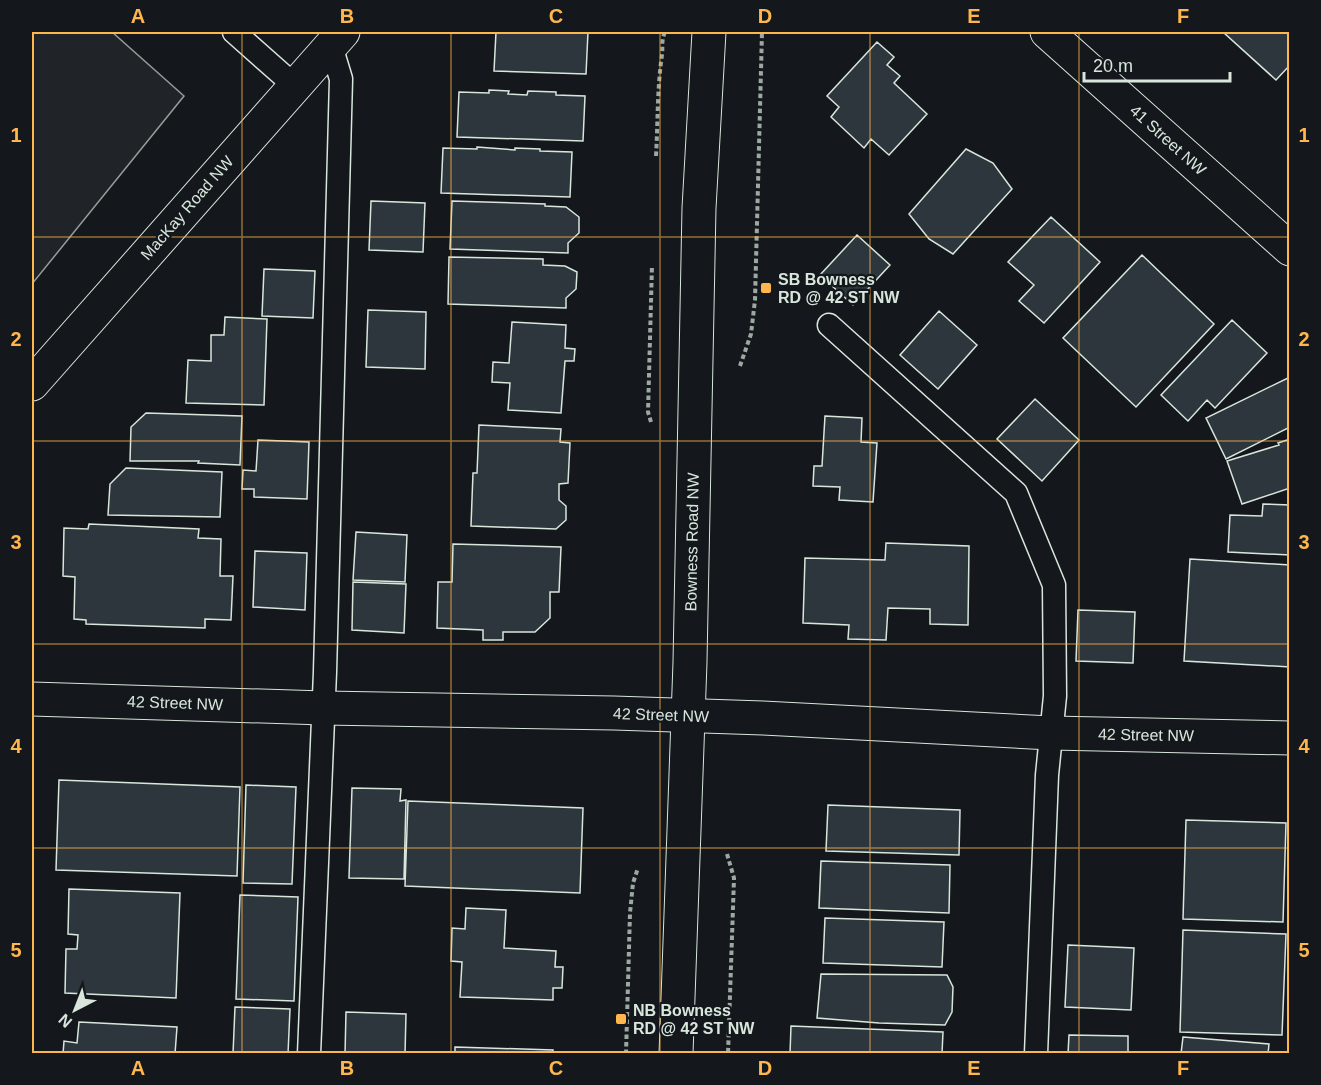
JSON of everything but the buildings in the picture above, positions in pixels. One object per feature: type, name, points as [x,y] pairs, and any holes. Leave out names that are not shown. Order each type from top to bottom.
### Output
[{"type":"street","name":"Bowness Road NW","points":[[676,1053],[690,662],[699,208],[709,32]]},
{"type":"street","name":"41 Street NW","points":[[1047,32],[1290,249]]},
{"type":"street","name":"MacKay Road NW","points":[[32,384],[337,39]]},
{"type":"street","name":"42 Street NW","points":[[32,699],[687,716],[1051,733],[1290,738]]},
{"type":"lane","points":[[234,32],[295,86]]},
{"type":"lane","points":[[309,1053],[324,708],[341,79],[337,39]]},
{"type":"lane","points":[[829,325],[1016,493],[1054,585],[1055,696],[1046,787],[1036,1053]]},
{"type":"path","points":[[759,197],[762,32]]},
{"type":"path","points":[[724,844],[734,878],[728,1053]]},
{"type":"path","points":[[626,1053],[630,913],[633,883],[640,862]]},
{"type":"shaded area","points":[[32,32],[112,32],[184,96],[32,284]]},
{"type":"place","name":"SB Bowness RD @ 42 ST NW","points":[[766,288]]},
{"type":"place","name":"NB Bowness RD @ 42 ST NW","points":[[621,1019]]}]
